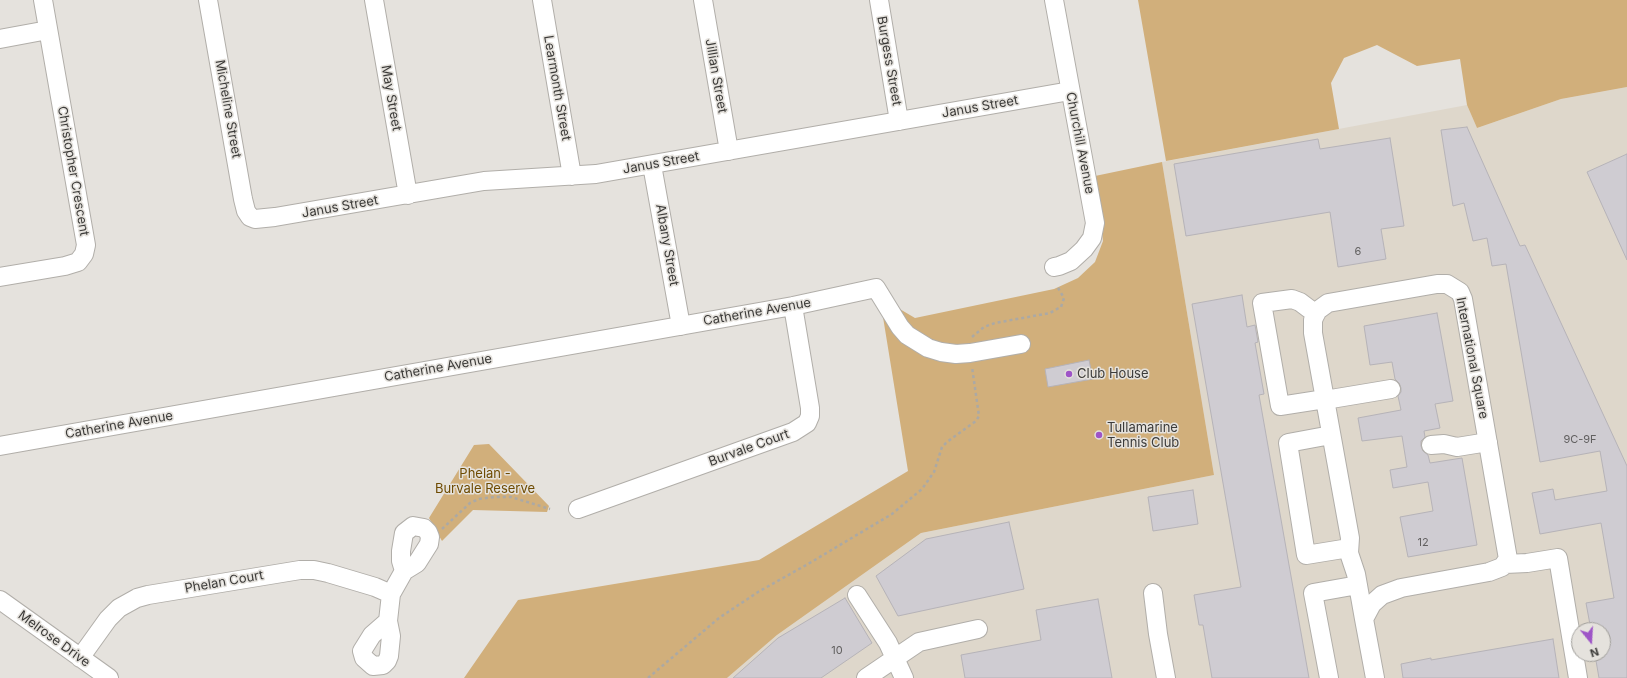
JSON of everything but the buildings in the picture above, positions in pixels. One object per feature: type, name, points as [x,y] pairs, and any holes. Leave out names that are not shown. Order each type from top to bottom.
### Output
[{"type":"street","name":"Christopher Crescent","points":[[0,277],[65,266],[78,262],[84,254],[86,245],[43,0]]},
{"type":"street","name":"Micheline Street","points":[[208,0],[243,199],[246,211],[250,217]]},
{"type":"street","name":"May Street","points":[[374,0],[408,195]]},
{"type":"street","name":"Learmonth Street","points":[[542,0],[572,176]]},
{"type":"street","name":"Jillian Street","points":[[703,0],[729,151]]},
{"type":"street","name":"Burgess Street","points":[[879,0],[899,121]]},
{"type":"street","name":"Churchill Avenue","points":[[1054,0],[1095,223],[1092,238],[1084,249],[1071,260],[1059,266],[1054,266]]},
{"type":"street","points":[[0,39],[48,30]]},
{"type":"street","name":"Janus Street","points":[[250,217],[255,220],[261,220],[484,181],[596,174],[1070,91]]},
{"type":"street","name":"Albany Street","points":[[652,165],[681,326]]},
{"type":"street","name":"International Square","points":[[1316,314],[1322,306],[1328,303],[1437,284],[1447,284],[1460,292],[1464,303],[1508,553],[1508,559],[1505,564]]},
{"type":"street","name":"Catherine Avenue","points":[[0,446],[793,306],[876,288],[900,327],[917,342],[941,352],[956,354],[970,353]]},
{"type":"street","points":[[1375,678],[1357,580],[1350,559],[1350,538],[1331,435],[1325,399],[1313,333],[1313,320],[1316,314],[1300,302],[1292,299],[1262,303],[1280,406],[1325,399],[1391,389]]},
{"type":"street","name":"Burvale Court","points":[[578,509],[793,432],[807,423],[810,416],[810,408],[793,306]]},
{"type":"street","points":[[970,353],[1021,344]]},
{"type":"street","points":[[1331,435],[1288,443],[1306,555],[1349,548]]},
{"type":"street","points":[[1431,445],[1444,444],[1457,447],[1488,442]]},
{"type":"street","points":[[1364,619],[1372,604],[1382,595],[1401,588],[1490,572],[1502,567],[1505,564],[1527,563],[1558,558],[1578,678]]},
{"type":"street","name":"Phelan Court","points":[[80,658],[108,619],[119,608],[137,598],[148,595],[300,570],[314,570],[328,573],[374,587],[391,594]]},
{"type":"street","points":[[388,621],[391,594],[404,571]]},
{"type":"street","points":[[1329,678],[1313,593],[1357,580],[1376,586],[1401,588]]},
{"type":"street","points":[[1153,593],[1158,634],[1166,678]]},
{"type":"street","points":[[857,595],[888,643],[904,678]]},
{"type":"street","name":"Melrose Drive","points":[[0,600],[109,678]]},
{"type":"street","points":[[866,678],[919,642],[978,629]]},
{"type":"path","points":[[648,678],[719,618],[758,592],[892,514],[922,489],[934,472],[942,447],[976,421],[979,416],[969,346],[970,339],[984,327],[995,323],[1058,309],[1064,298],[1062,292],[1057,286]]},
{"type":"path","points":[[441,530],[470,503],[479,499],[494,497],[511,498],[550,509]]},
{"type":"shaded area","points":[[1627,87],[1627,678],[727,678],[777,635],[921,533],[1214,475],[1162,162],[1467,105],[1477,128],[1561,99]]},
{"type":"green space","points":[[1138,0],[1627,0],[1627,87],[1561,99],[1477,128],[1467,105],[1460,59],[1417,66],[1377,45],[1344,58],[1331,83],[1339,129],[1166,161]]},
{"type":"green space","points":[[1162,162],[1214,475],[921,533],[777,635],[727,678],[464,678],[518,600],[759,560],[908,471],[883,317],[898,308],[915,318],[1054,289],[1078,278],[1095,262],[1103,241],[1095,176]]},
{"type":"green space","name":"Phelan - Burvale Reserve","points":[[489,444],[549,506],[547,512],[473,510],[442,541],[429,518],[474,445]]},
{"type":"place","name":"Club House","points":[[1069,374]]},
{"type":"place","name":"Tullamarine Tennis Club","points":[[1099,435]]}]
